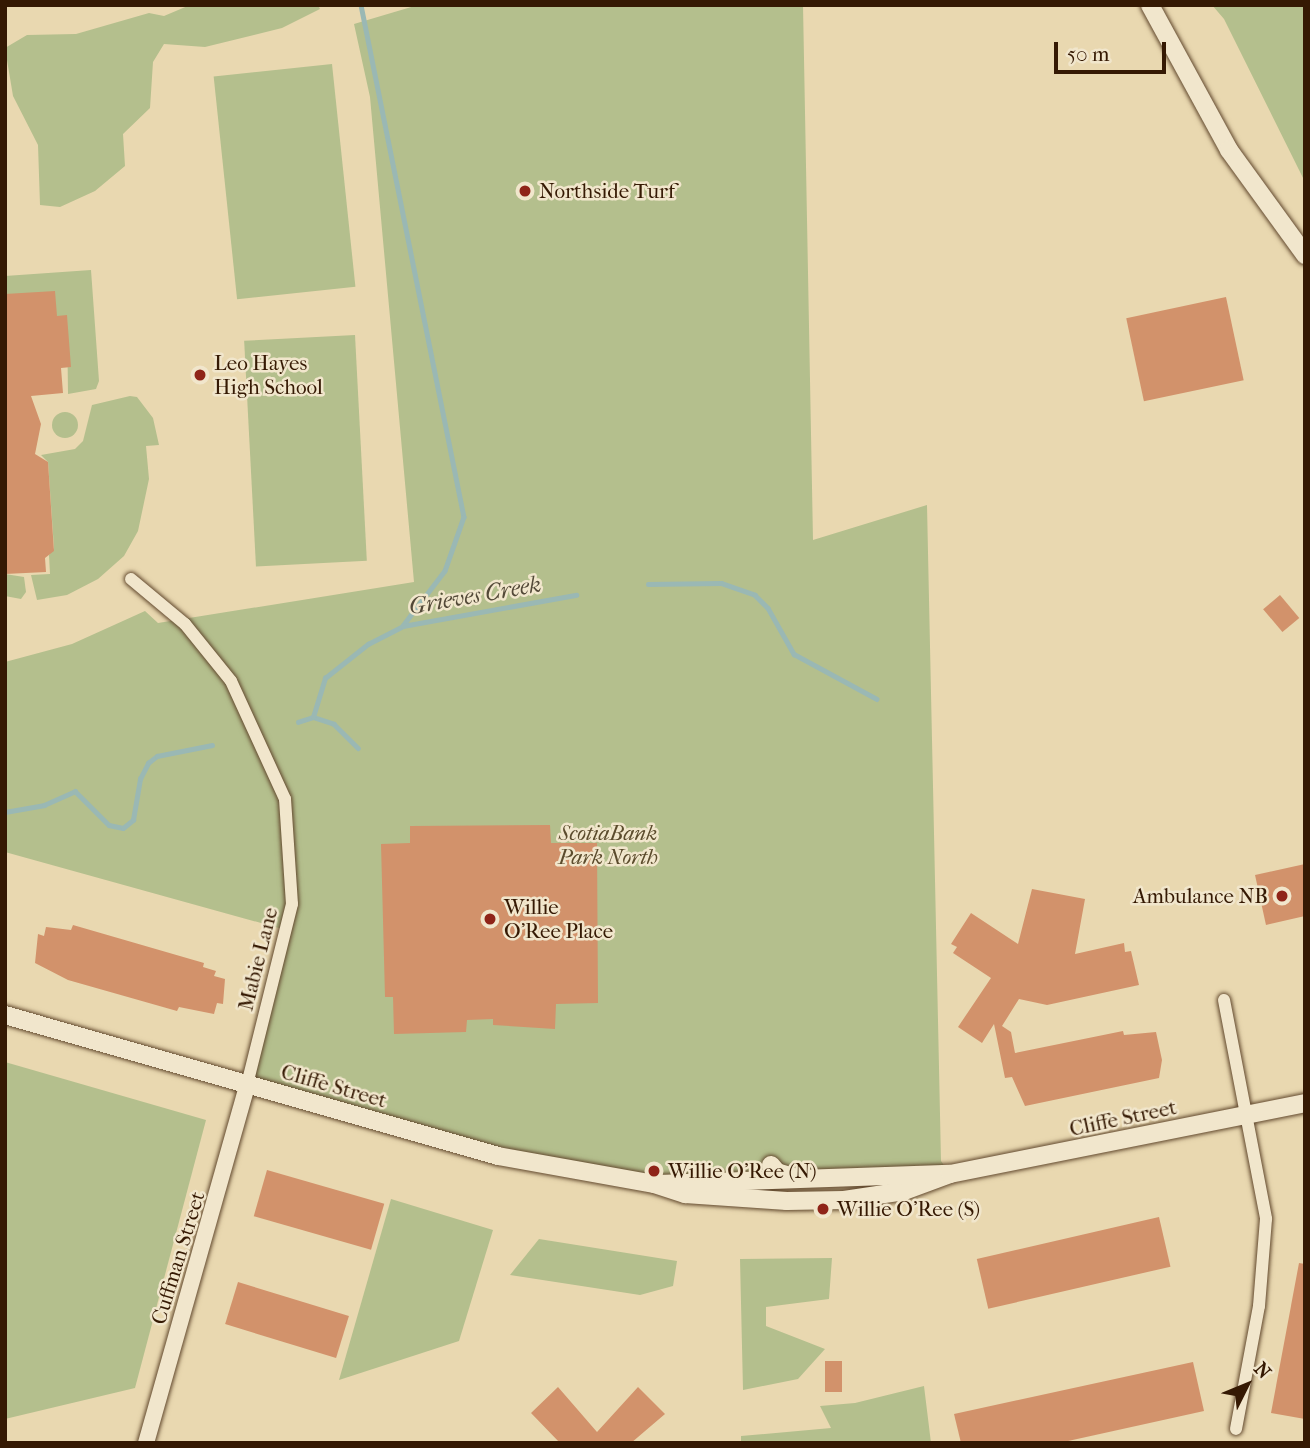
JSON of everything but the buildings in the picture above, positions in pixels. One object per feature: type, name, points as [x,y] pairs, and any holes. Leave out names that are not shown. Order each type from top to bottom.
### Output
[{"type":"main road","points":[[1150,5],[1228,150],[1305,255]]},
{"type":"main road","name":"Cliffe Street","points":[[5,1015],[498,1156],[654,1184],[685,1194],[832,1200],[904,1191],[950,1174]]},
{"type":"main road","name":"Cliffe Street","points":[[654,1184],[807,1181],[950,1174],[1305,1103]]},
{"type":"main road","points":[[771,1165],[777,1172],[807,1181]]},
{"type":"street","name":"Mabie Lane","points":[[131,579],[185,624],[231,681],[285,799],[292,904],[247,1085]]},
{"type":"street","points":[[1224,1000],[1249,1116],[1266,1219],[1265,1254],[1236,1429]]},
{"type":"street","name":"Cuffman Street","points":[[146,1443],[247,1085]]},
{"type":"green space","points":[[190,5],[318,5],[320,9],[282,28],[205,47],[164,44],[153,62],[150,108],[123,134],[125,166],[95,191],[60,207],[40,205],[38,145],[13,96],[5,48],[27,35],[76,34],[149,13],[164,16]]},
{"type":"green space","name":"ScotiaBank Park North","points":[[418,5],[803,5],[813,540],[927,505],[941,1161],[950,1174],[787,1181],[574,1173],[247,1085],[286,930],[5,852],[5,662],[72,644],[145,611],[158,623],[414,582],[370,97],[354,24]]},
{"type":"green space","points":[[1212,5],[1305,5],[1305,182],[1224,19]]},
{"type":"green space","points":[[332,64],[355,287],[237,299],[214,76]]},
{"type":"green space","points":[[91,270],[99,381],[96,389],[68,394],[67,316],[57,316],[5,294],[5,276]]},
{"type":"green space","points":[[355,335],[367,561],[256,566],[244,341]]},
{"type":"green space","points":[[130,396],[137,397],[153,418],[159,445],[146,446],[149,479],[138,531],[124,556],[98,579],[67,595],[37,600],[31,575],[50,574],[49,555],[54,548],[48,462],[41,455],[75,449],[83,441],[92,405]]},
{"type":"green space","points":[[65,412],[74,416],[78,425],[74,434],[65,438],[56,434],[52,425],[56,416]]},
{"type":"green space","points":[[5,574],[24,577],[26,592],[21,599],[5,596]]},
{"type":"green space","points":[[5,1062],[206,1120],[135,1388],[5,1419]]},
{"type":"green space","points":[[391,1199],[493,1230],[459,1341],[339,1380]]},
{"type":"green space","points":[[539,1239],[677,1261],[673,1286],[640,1295],[510,1275]]},
{"type":"green space","points":[[832,1258],[829,1299],[766,1307],[766,1326],[825,1349],[798,1379],[743,1390],[740,1259]]},
{"type":"green space","points":[[924,1386],[931,1443],[741,1443],[741,1436],[831,1428],[820,1406],[855,1403]]},
{"type":"waterway","points":[[361,5],[464,517],[445,571],[403,626]]},
{"type":"waterway","name":"Grieves Creek","points":[[648,584],[721,583],[755,595],[768,608],[794,654],[877,699]]},
{"type":"waterway","name":"Grieves Creek","points":[[298,722],[313,717],[325,678],[368,644],[403,626],[576,595]]},
{"type":"waterway","points":[[313,717],[334,724],[358,748]]},
{"type":"waterway","name":"Grieves Creek","points":[[5,812],[44,805],[75,791],[109,825],[123,828],[133,820],[140,779],[148,763],[157,756],[212,745]]},
{"type":"place","name":"Northside Turf","points":[[525,191]]},
{"type":"place","name":"Leo Hayes High School","points":[[200,375]]},
{"type":"place","name":"Ambulance NB","points":[[1282,896]]},
{"type":"place","name":"Willie O'Ree Place","points":[[490,919]]},
{"type":"place","name":"Willie O'Ree (N)","points":[[654,1171]]},
{"type":"place","name":"Willie O'Ree (S)","points":[[823,1209]]}]
